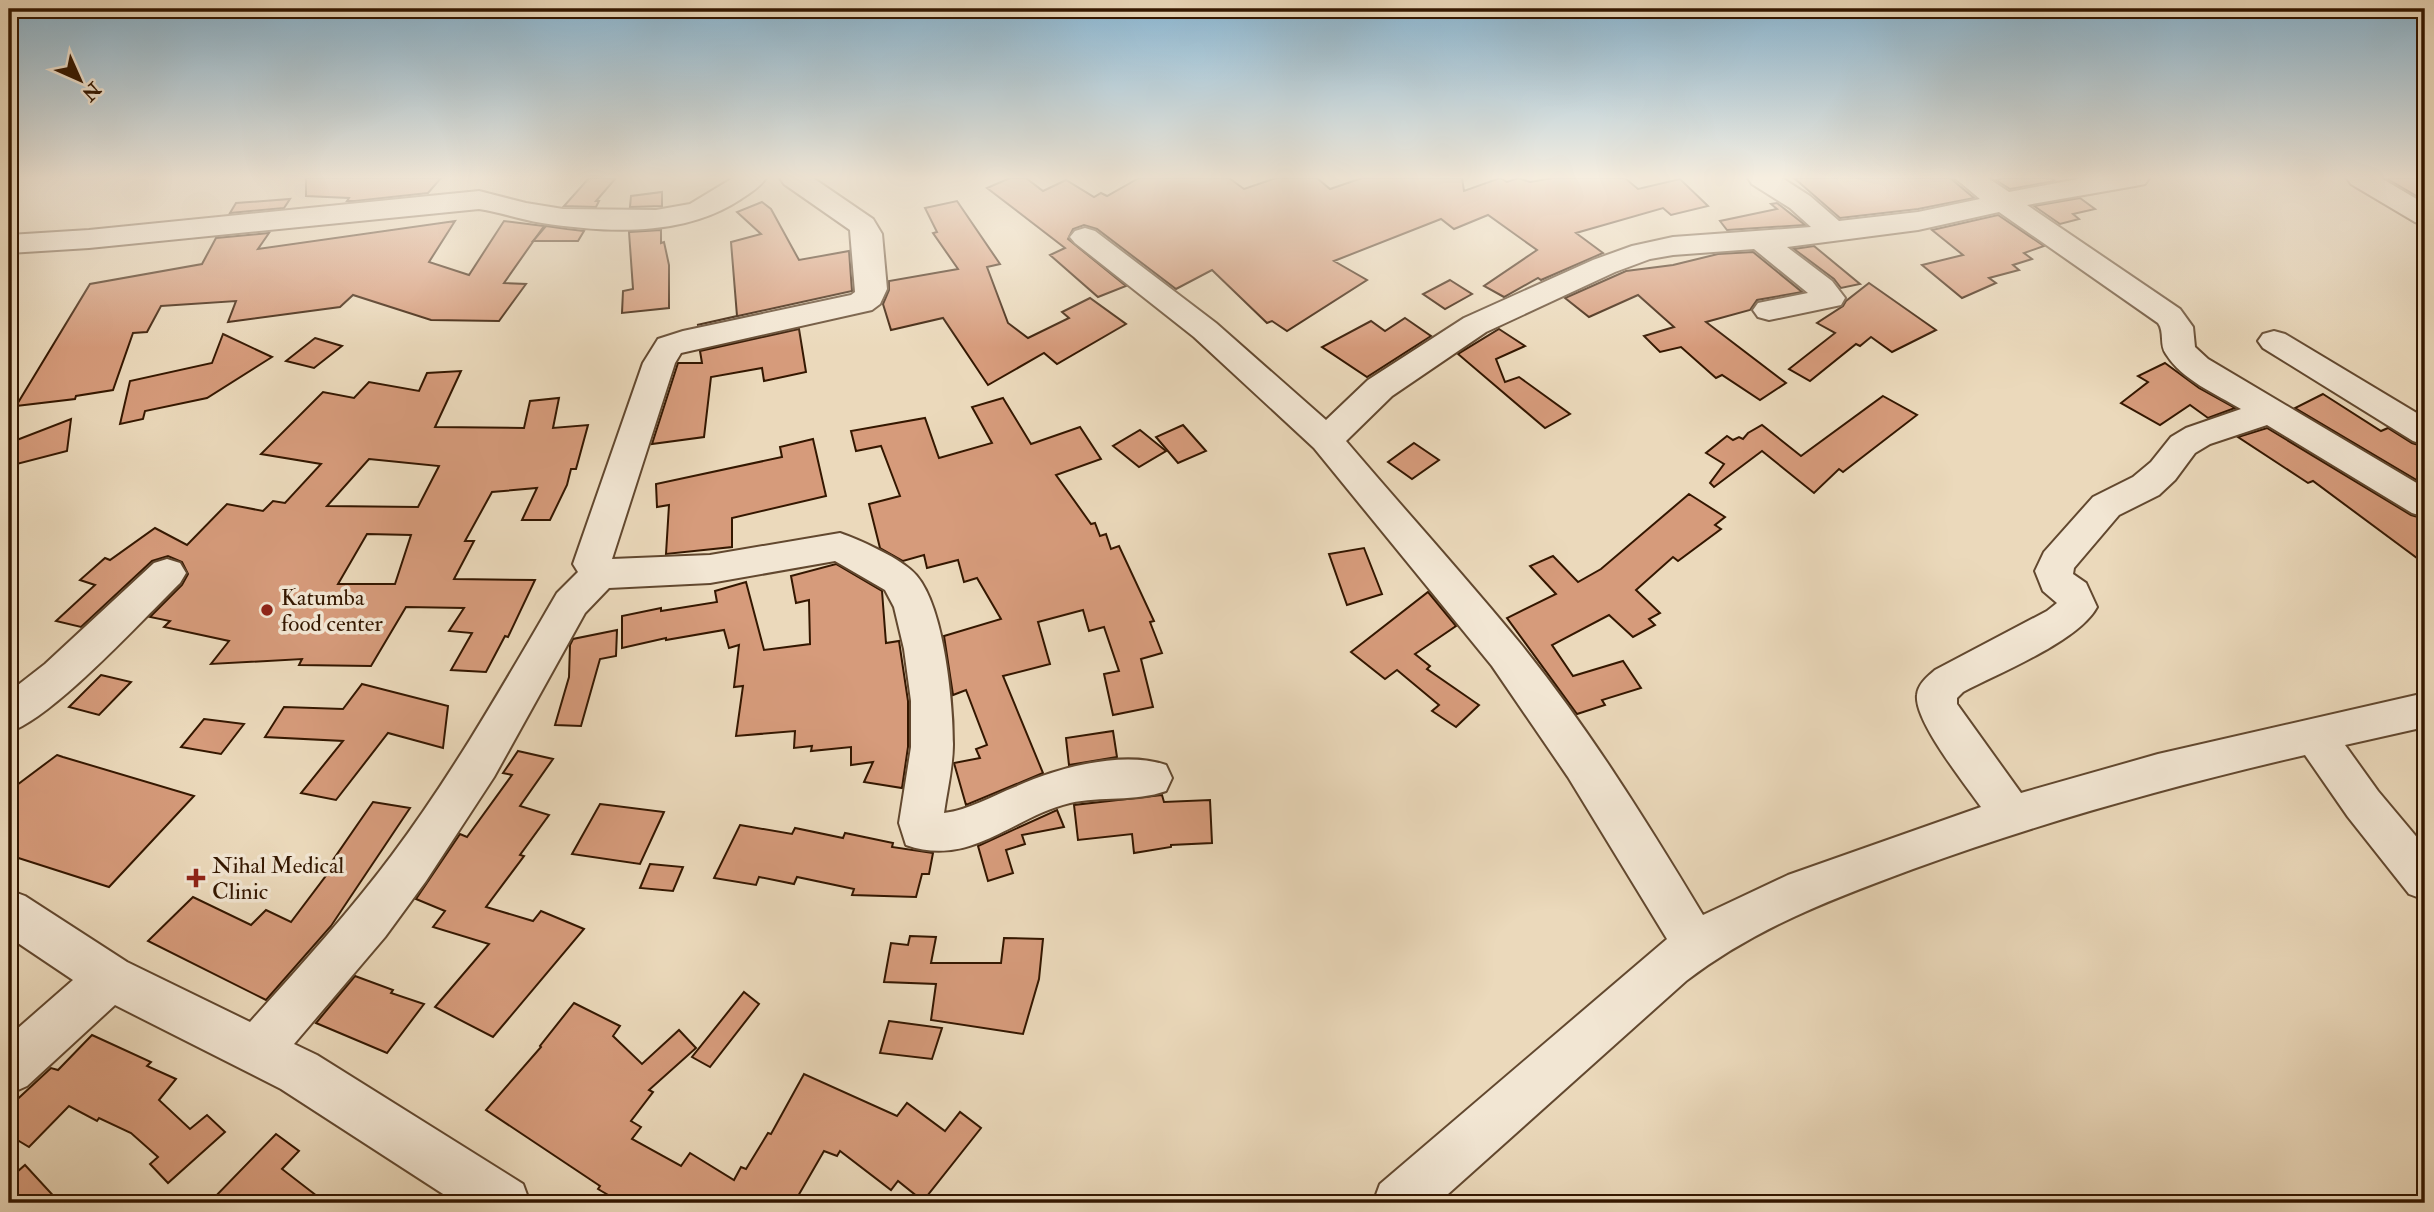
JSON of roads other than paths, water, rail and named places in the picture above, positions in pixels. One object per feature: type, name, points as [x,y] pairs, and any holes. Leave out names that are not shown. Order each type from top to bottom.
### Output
[{"type":"street","points":[[9,244],[133,235]]},
{"type":"street","points":[[599,574],[592,564],[659,363],[669,346],[861,303],[869,297],[872,289],[867,235]]},
{"type":"street","points":[[1326,440],[1380,388],[1475,325],[1604,266],[1643,252],[1673,246],[1762,241],[1815,235]]},
{"type":"street","points":[[2050,235],[2169,316],[2177,327],[2182,356],[2268,412],[2425,504]]},
{"type":"street","points":[[1085,237],[1205,330],[1326,440],[1506,655],[1583,764],[1650,867],[1695,944]]},
{"type":"street","points":[[1762,241],[1830,298],[1769,310]]},
{"type":"street","points":[[2274,341],[2425,433]]},
{"type":"street","points":[[2012,815],[1953,734],[1937,706],[1937,692],[1949,681],[2061,622],[2078,607],[2073,593],[2056,581],[2054,571],[2057,562],[2106,506],[2147,486],[2183,445],[2198,436],[2268,412]]},
{"type":"street","points":[[258,1049],[369,922],[410,867],[479,764],[571,603],[599,574],[710,569],[840,547],[898,580],[913,607],[924,649],[931,701],[932,747],[922,823],[922,831],[930,834],[942,834],[962,828],[1060,787],[1151,778]]},
{"type":"street","points":[[9,715],[60,675],[167,573]]},
{"type":"street","points":[[1399,1203],[1695,944],[1751,912],[2012,815],[2120,783],[2425,710]]},
{"type":"street","points":[[2315,736],[2364,804],[2425,880]]},
{"type":"street","points":[[9,911],[110,978],[258,1049],[299,1072],[504,1203]]},
{"type":"street","points":[[9,1069],[110,978]]},
{"type":"place","name":"Katumba food center","points":[[267,610]]},
{"type":"place","name":"Nihal Medical Clinic","points":[[196,878]]}]
